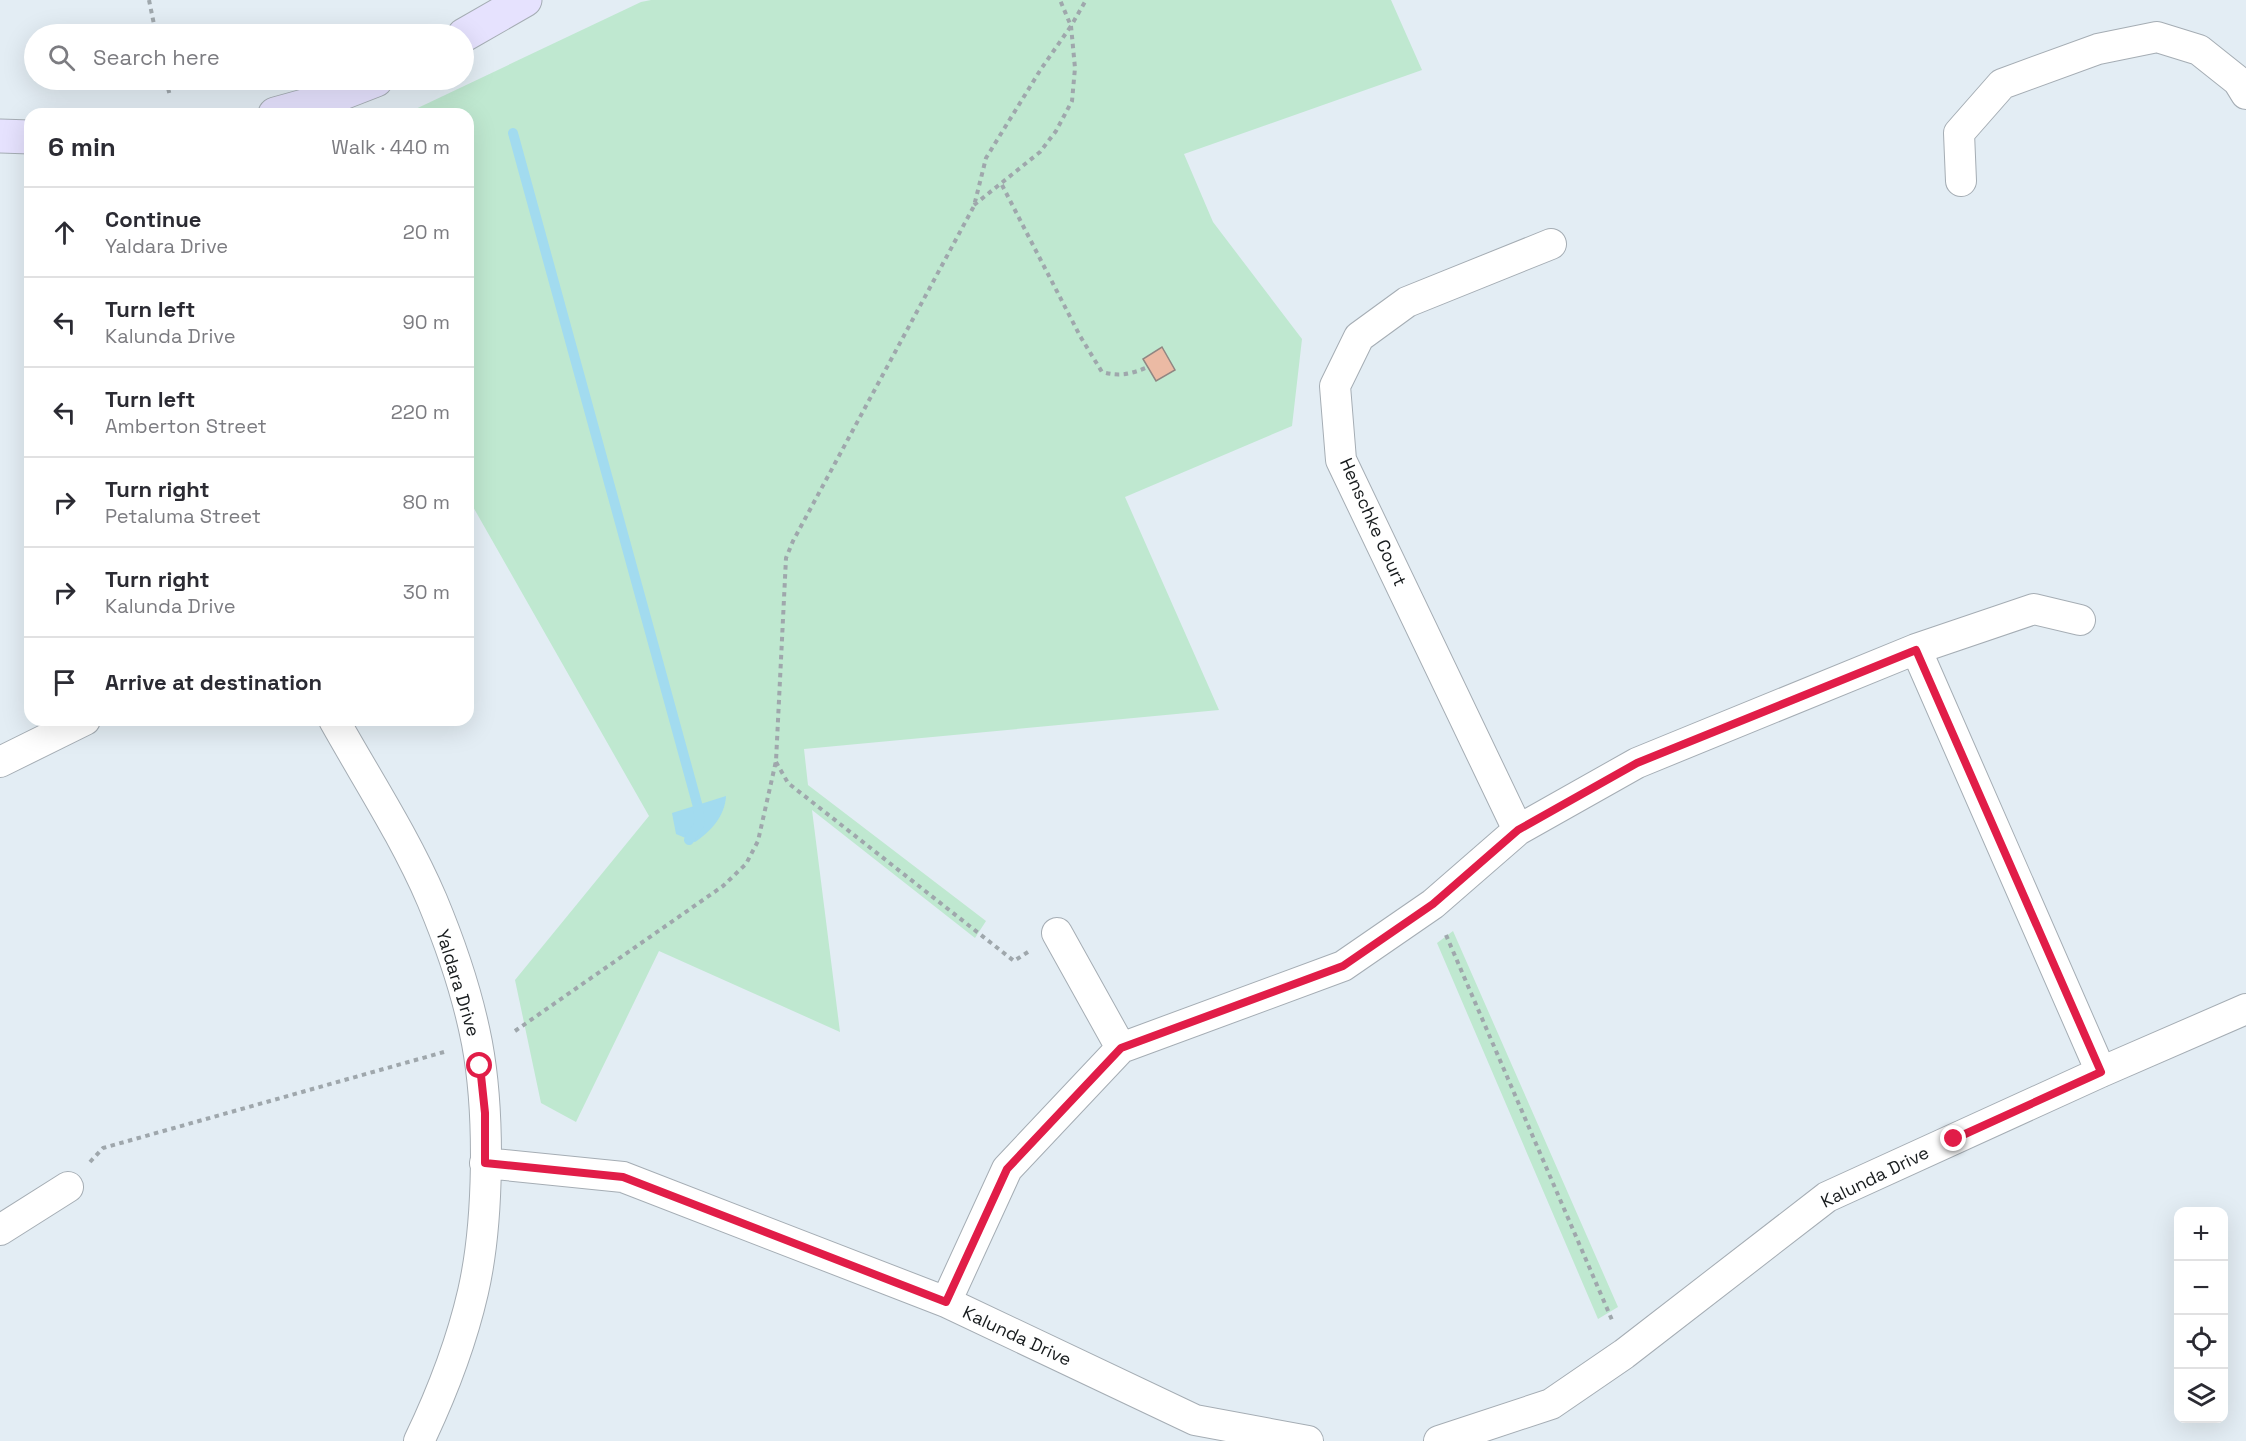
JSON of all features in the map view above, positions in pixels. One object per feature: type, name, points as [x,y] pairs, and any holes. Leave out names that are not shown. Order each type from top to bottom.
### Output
[{"type":"street","points":[[474,29],[525,0]]},
{"type":"street","points":[[1961,181],[1959,133],[2002,84],[2098,49],[2157,37],[2199,50],[2238,81],[2246,94]]},
{"type":"street","points":[[297,108],[350,90]]},
{"type":"street","points":[[0,136],[24,137]]},
{"type":"street","name":"Henschke Court","points":[[1518,830],[1341,460],[1335,386],[1359,337],[1407,302],[1551,244]]},
{"type":"street","points":[[946,1302],[1007,1169],[1121,1048],[1343,966],[1433,904],[1518,830],[1637,763],[1916,650],[2034,609],[2080,620]]},
{"type":"street","points":[[1916,650],[2101,1072]]},
{"type":"street","points":[[0,762],[73,726]]},
{"type":"street","name":"Yaldara Drive","points":[[337,726],[391,819],[432,900],[460,978],[477,1043],[485,1113],[483,1221],[473,1290],[459,1343],[445,1383],[419,1441]]},
{"type":"street","points":[[1058,933],[1121,1048]]},
{"type":"street","name":"Kalunda Drive","points":[[1439,1441],[1551,1404],[1624,1354],[1827,1197],[2101,1072],[2246,1009]]},
{"type":"street","name":"Kalunda Drive","points":[[485,1163],[623,1177],[946,1302],[1195,1420],[1308,1441]]},
{"type":"street","points":[[0,1230],[68,1187]]},
{"type":"path","points":[[149,0],[154,24]]},
{"type":"path","points":[[974,206],[1040,152],[1056,131],[1072,101],[1075,68],[1071,26],[1060,0]]},
{"type":"path","points":[[515,1031],[723,886],[746,864],[758,841],[776,761],[786,558],[793,541],[974,206],[986,158],[1086,0]]},
{"type":"path","points":[[168,90],[170,96]]},
{"type":"path","points":[[1002,184],[1080,336],[1102,372],[1116,376],[1132,374],[1148,367]]},
{"type":"path","points":[[776,761],[788,783],[1014,961],[1058,933]]},
{"type":"path","points":[[1433,904],[1612,1320]]},
{"type":"path","points":[[68,1187],[103,1149],[451,1050]]},
{"type":"green space","points":[[651,0],[1391,0],[1422,70],[1184,154],[1213,222],[1302,339],[1292,426],[1125,497],[1219,710],[804,749],[808,785],[986,921],[975,938],[812,810],[840,1032],[659,951],[576,1122],[541,1103],[515,980],[649,816],[474,509],[474,108],[418,108],[456,90],[474,90],[474,81],[641,2]]},
{"type":"green space","points":[[1453,931],[1618,1307],[1598,1319],[1437,943]]},
{"type":"water","points":[[726,796],[720,816],[701,838],[695,842],[676,834],[672,813]]},
{"type":"building","points":[[1162,347],[1175,370],[1156,381],[1143,359]]},
{"type":"waterway","points":[[513,133],[698,807],[700,823],[689,840]]},
{"type":"route","points":[[480,1066],[485,1113],[485,1163],[623,1177],[946,1302],[1007,1169],[1121,1048],[1343,966],[1433,904],[1518,830],[1637,763],[1916,650],[2101,1072],[1954,1139]]}]
